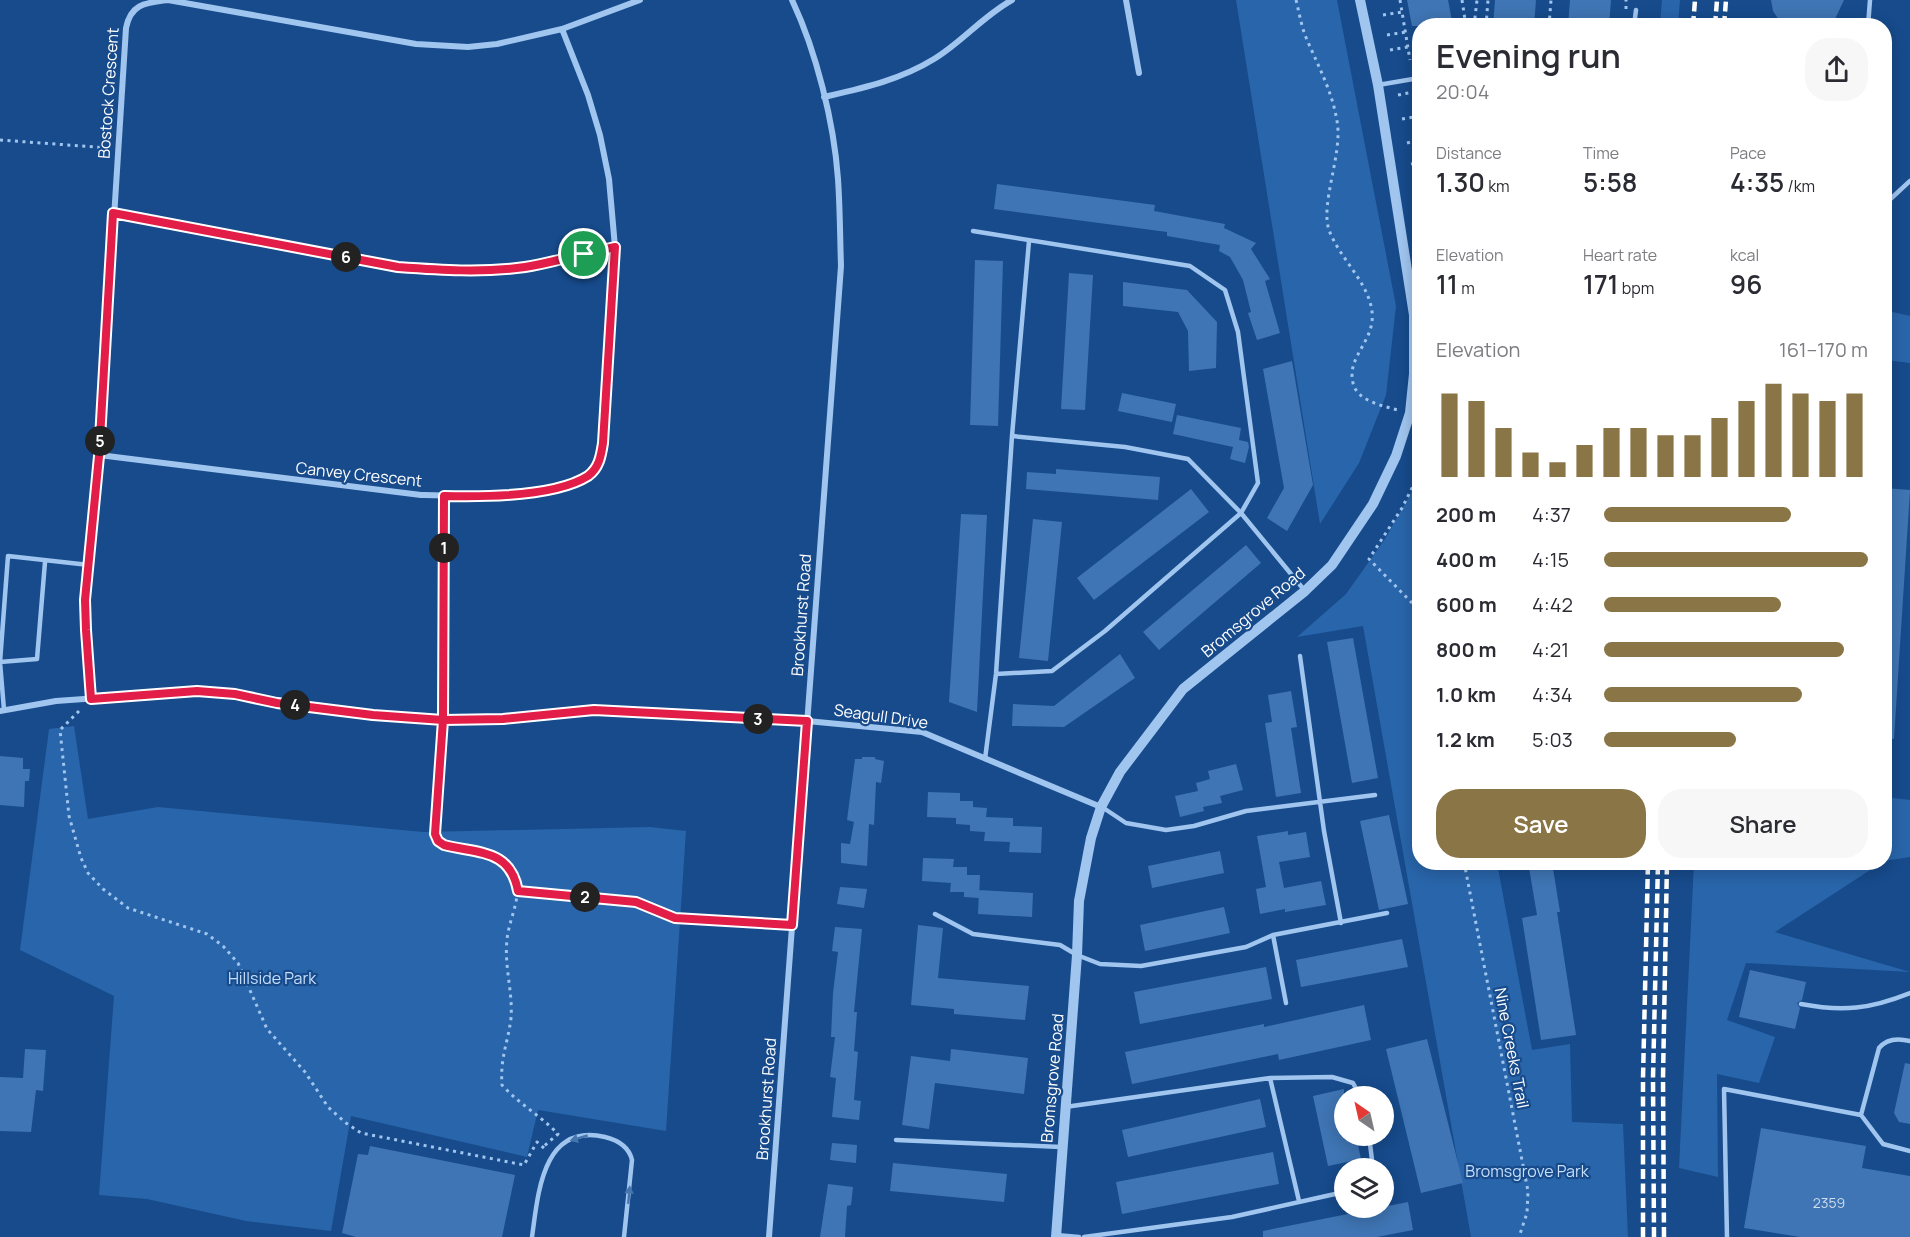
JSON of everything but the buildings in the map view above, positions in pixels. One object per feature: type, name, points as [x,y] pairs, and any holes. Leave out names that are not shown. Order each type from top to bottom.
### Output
[{"type":"street","name":"Bostock Crescent","points":[[91,699],[85,600],[99,456],[113,213],[128,15],[141,4],[168,0],[416,44],[442,46],[496,44],[562,29],[622,3],[640,0]]},
{"type":"street","name":"Brookhurst Road","points":[[769,1237],[841,266],[838,177],[824,97],[800,16],[792,0]]},
{"type":"street","points":[[824,97],[875,86],[908,73],[935,58],[986,17],[1012,0]]},
{"type":"street","points":[[1126,0],[1138,73]]},
{"type":"street","name":"Bromsgrove Road","points":[[1360,0],[1378,85],[1412,302]]},
{"type":"street","name":"Canvey Crescent","points":[[99,456],[377,491],[444,496],[475,496],[554,489],[589,475],[600,462],[604,431],[615,247],[609,179],[600,135],[588,96],[562,29]]},
{"type":"street","points":[[113,213],[398,267],[439,270],[481,271],[525,267],[615,247]]},
{"type":"street","name":"Bromsgrove Road","points":[[1056,1236],[1079,901],[1091,838],[1101,807],[1120,772],[1183,690],[1305,591],[1332,565],[1373,504],[1396,456],[1410,413],[1412,394]]},
{"type":"street","name":"Seagull Drive","points":[[2,711],[56,701],[197,691],[235,694],[277,703],[355,713],[443,720],[503,719],[594,710],[807,721],[922,732],[1101,807]]},
{"type":"lane","points":[[1869,18],[1870,0]]},
{"type":"lane","points":[[1635,18],[1636,10]]},
{"type":"lane","points":[[1378,85],[1412,79]]},
{"type":"lane","points":[[1892,198],[1910,181]]},
{"type":"lane","points":[[973,231],[1190,266],[1225,290],[1238,332],[1258,483],[1241,513],[1105,631],[1052,671],[996,674]]},
{"type":"lane","points":[[985,759],[996,674],[1012,436],[1029,241]]},
{"type":"lane","points":[[1012,436],[1125,447],[1188,459],[1241,513],[1305,591]]},
{"type":"lane","points":[[2,711],[0,662],[8,556],[89,566]]},
{"type":"lane","points":[[0,662],[37,659],[45,562]]},
{"type":"lane","points":[[1300,656],[1329,863],[1341,923]]},
{"type":"lane","points":[[1101,807],[1126,823],[1166,830],[1194,826],[1246,811],[1375,795]]},
{"type":"lane","points":[[935,914],[973,934],[1060,945],[1100,964],[1141,966],[1246,947],[1273,935],[1387,913]]},
{"type":"lane","points":[[1273,935],[1286,1003]]},
{"type":"lane","points":[[1801,1004],[1825,1008],[1855,1008],[1880,1004],[1910,993]]},
{"type":"lane","points":[[1861,1115],[1879,1048],[1887,1041],[1910,1041]]},
{"type":"lane","points":[[1064,1107],[1270,1078],[1332,1077],[1353,1083],[1355,1086]]},
{"type":"lane","points":[[1270,1078],[1299,1201]]},
{"type":"lane","points":[[1726,1237],[1724,1089],[1861,1115],[1883,1144],[1910,1151]]},
{"type":"lane","points":[[532,1237],[544,1171],[552,1154],[572,1139],[597,1135],[623,1145],[631,1154],[624,1237]]},
{"type":"lane","points":[[896,1140],[1061,1148]]},
{"type":"lane","points":[[1084,1237],[1232,1217],[1334,1194]]},
{"type":"lane","points":[[1056,1236],[1079,1237]]},
{"type":"path","points":[[1296,0],[1304,33],[1331,94],[1338,123],[1338,148],[1328,206],[1328,228],[1344,259],[1366,292],[1371,306],[1373,327],[1363,348],[1355,358],[1352,373],[1353,385],[1370,401],[1393,409]]},
{"type":"path","points":[[1400,0],[1410,60]]},
{"type":"path","points":[[1462,0],[1465,18]]},
{"type":"path","points":[[1475,18],[1477,0]]},
{"type":"path","points":[[1487,18],[1488,0]]},
{"type":"path","points":[[1550,18],[1551,0]]},
{"type":"path","points":[[1383,15],[1402,12]]},
{"type":"path","points":[[1387,35],[1406,32]]},
{"type":"path","points":[[1390,50],[1408,47]]},
{"type":"path","points":[[1398,95],[1412,92]]},
{"type":"path","points":[[1402,119],[1412,117]]},
{"type":"path","points":[[0,140],[118,149]]},
{"type":"path","points":[[1407,143],[1412,142]]},
{"type":"path","points":[[1412,488],[1369,560],[1412,603]]},
{"type":"path","points":[[444,496],[443,720],[435,834],[438,841],[444,845],[499,858],[508,866],[516,880],[518,891],[507,940],[511,1017],[502,1060],[502,1085],[528,1110],[545,1120],[558,1134],[543,1147]]},
{"type":"path","points":[[91,699],[60,730],[69,816],[84,866],[102,889],[128,908],[207,934],[223,945],[238,963],[267,1029],[305,1072],[328,1107],[362,1133],[524,1165],[537,1142],[552,1154]]},
{"type":"path","name":"Nine Creeks Trail","points":[[1466,870],[1528,1191],[1527,1213],[1519,1237]]},
{"type":"path","points":[[518,891],[636,902],[675,918],[792,925]]},
{"type":"green space","points":[[1236,0],[1337,0],[1396,306],[1386,395],[1359,463],[1320,524]]},
{"type":"green space","points":[[1662,0],[1680,0],[1679,18],[1661,18]]},
{"type":"green space","points":[[1892,312],[1910,316],[1910,363],[1892,361]]},
{"type":"green space","name":"Bromsgrove Park","points":[[1412,491],[1412,870],[1498,870],[1532,1050],[1570,1044],[1572,1122],[1623,1124],[1628,1237],[1471,1237],[1363,626],[1297,637],[1346,594],[1385,539]]},
{"type":"green space","name":"Hillside Park","points":[[74,726],[88,819],[158,807],[423,832],[650,827],[686,831],[666,1131],[538,1110],[527,1157],[351,1116],[331,1231],[246,1221],[147,1199],[99,1195],[114,996],[20,950],[49,729]]},
{"type":"green space","points":[[1892,798],[1910,800],[1910,857],[1892,860]]},
{"type":"green space","points":[[1694,870],[1870,870],[1775,932],[1910,972],[1746,963],[1727,1020],[1775,1037],[1759,1083],[1717,1074],[1718,1177],[1679,1168]]},
{"type":"railway","points":[[1694,18],[1695,0]]},
{"type":"railway","points":[[1716,18],[1717,0]]},
{"type":"railway","points":[[1725,18],[1726,0]]},
{"type":"railway","points":[[1643,1237],[1643,1078],[1648,870]]},
{"type":"railway","points":[[1654,1237],[1653,1078],[1658,870]]},
{"type":"railway","points":[[1664,1237],[1663,1078],[1667,870]]},
{"type":"route","points":[[584,254],[525,267],[481,271],[398,267],[113,213],[99,456],[85,600],[91,699],[197,691],[235,694],[277,703],[373,715],[443,720],[503,719],[594,710],[807,721],[792,925],[675,918],[636,902],[518,891],[516,880],[508,866],[499,858],[444,845],[438,841],[435,834],[443,720],[444,496],[475,496],[554,489],[589,475],[600,462],[615,247],[584,254]]}]
